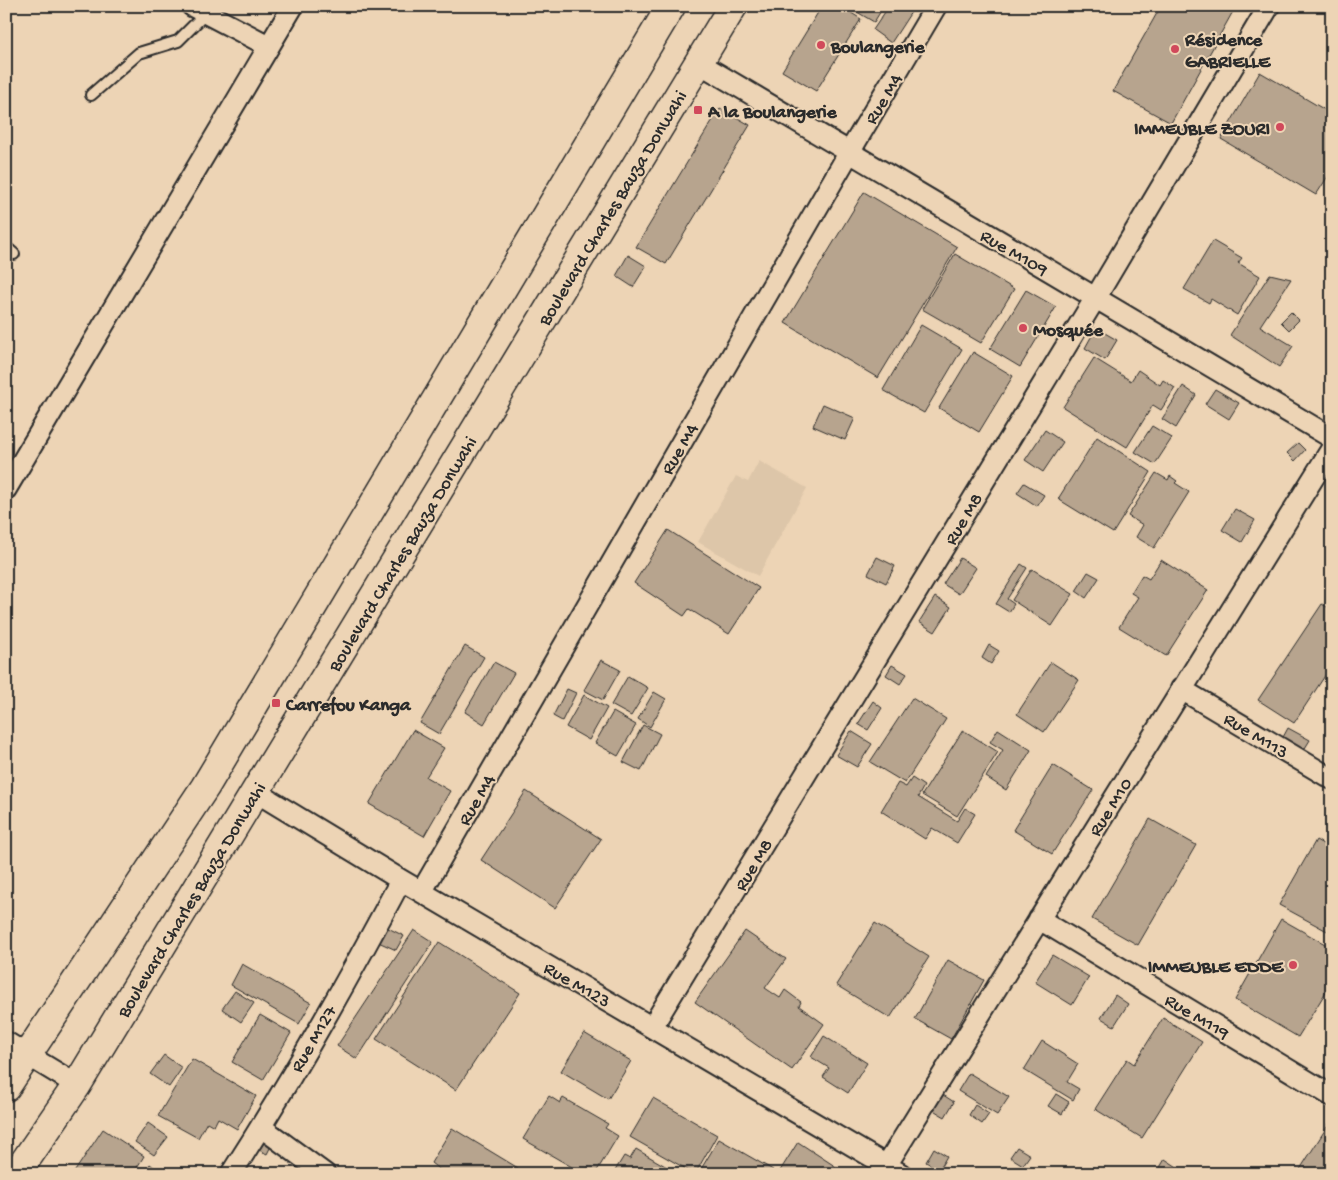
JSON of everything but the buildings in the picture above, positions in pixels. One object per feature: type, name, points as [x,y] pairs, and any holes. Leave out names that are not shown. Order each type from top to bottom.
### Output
[{"type":"main road","points":[[6,1087],[17,1049],[205,787],[671,6]]},
{"type":"main road","name":"Boulevard Charles Bauza Donwahi","points":[[16,1174],[77,1085],[733,6]]},
{"type":"street","points":[[6,489],[293,6]]},
{"type":"street","name":"Rue M4","points":[[422,891],[936,6]]},
{"type":"street","name":"Rue M8","points":[[652,1027],[1096,297],[1269,6]]},
{"type":"street","points":[[199,10],[269,46]]},
{"type":"street","name":"Rue M109","points":[[699,63],[1332,438]]},
{"type":"street","name":"Rue M10","points":[[889,1171],[1039,919],[1332,448]]},
{"type":"street","name":"Rue M113","points":[[1181,689],[1332,779]]},
{"type":"street","name":"Rue M123","points":[[256,792],[401,880],[652,1027],[889,1171]]},
{"type":"street","name":"Rue M127","points":[[231,1174],[261,1127],[361,955],[401,880]]},
{"type":"street","name":"Rue M119","points":[[1039,919],[1332,1096]]},
{"type":"street","points":[[17,1049],[77,1085]]},
{"type":"street","points":[[261,1127],[325,1174]]},
{"type":"lane","points":[[91,95],[139,52],[178,41],[199,10]]},
{"type":"shaded area","points":[[759,461],[807,488],[758,576],[698,542],[736,476],[748,482]]},
{"type":"place","name":"Boulangerie","points":[[821,45]]},
{"type":"place","name":"Résidence GABRIELLE","points":[[1175,49]]},
{"type":"place","name":"A la Boulangerie","points":[[698,110]]},
{"type":"place","name":"IMMEUBLE ZOURI","points":[[1280,127]]},
{"type":"place","name":"Mosquée","points":[[1023,328]]},
{"type":"place","name":"Carrefou Kanga","points":[[276,703]]},
{"type":"place","name":"IMMEUBLE EDDE","points":[[1293,965]]}]
